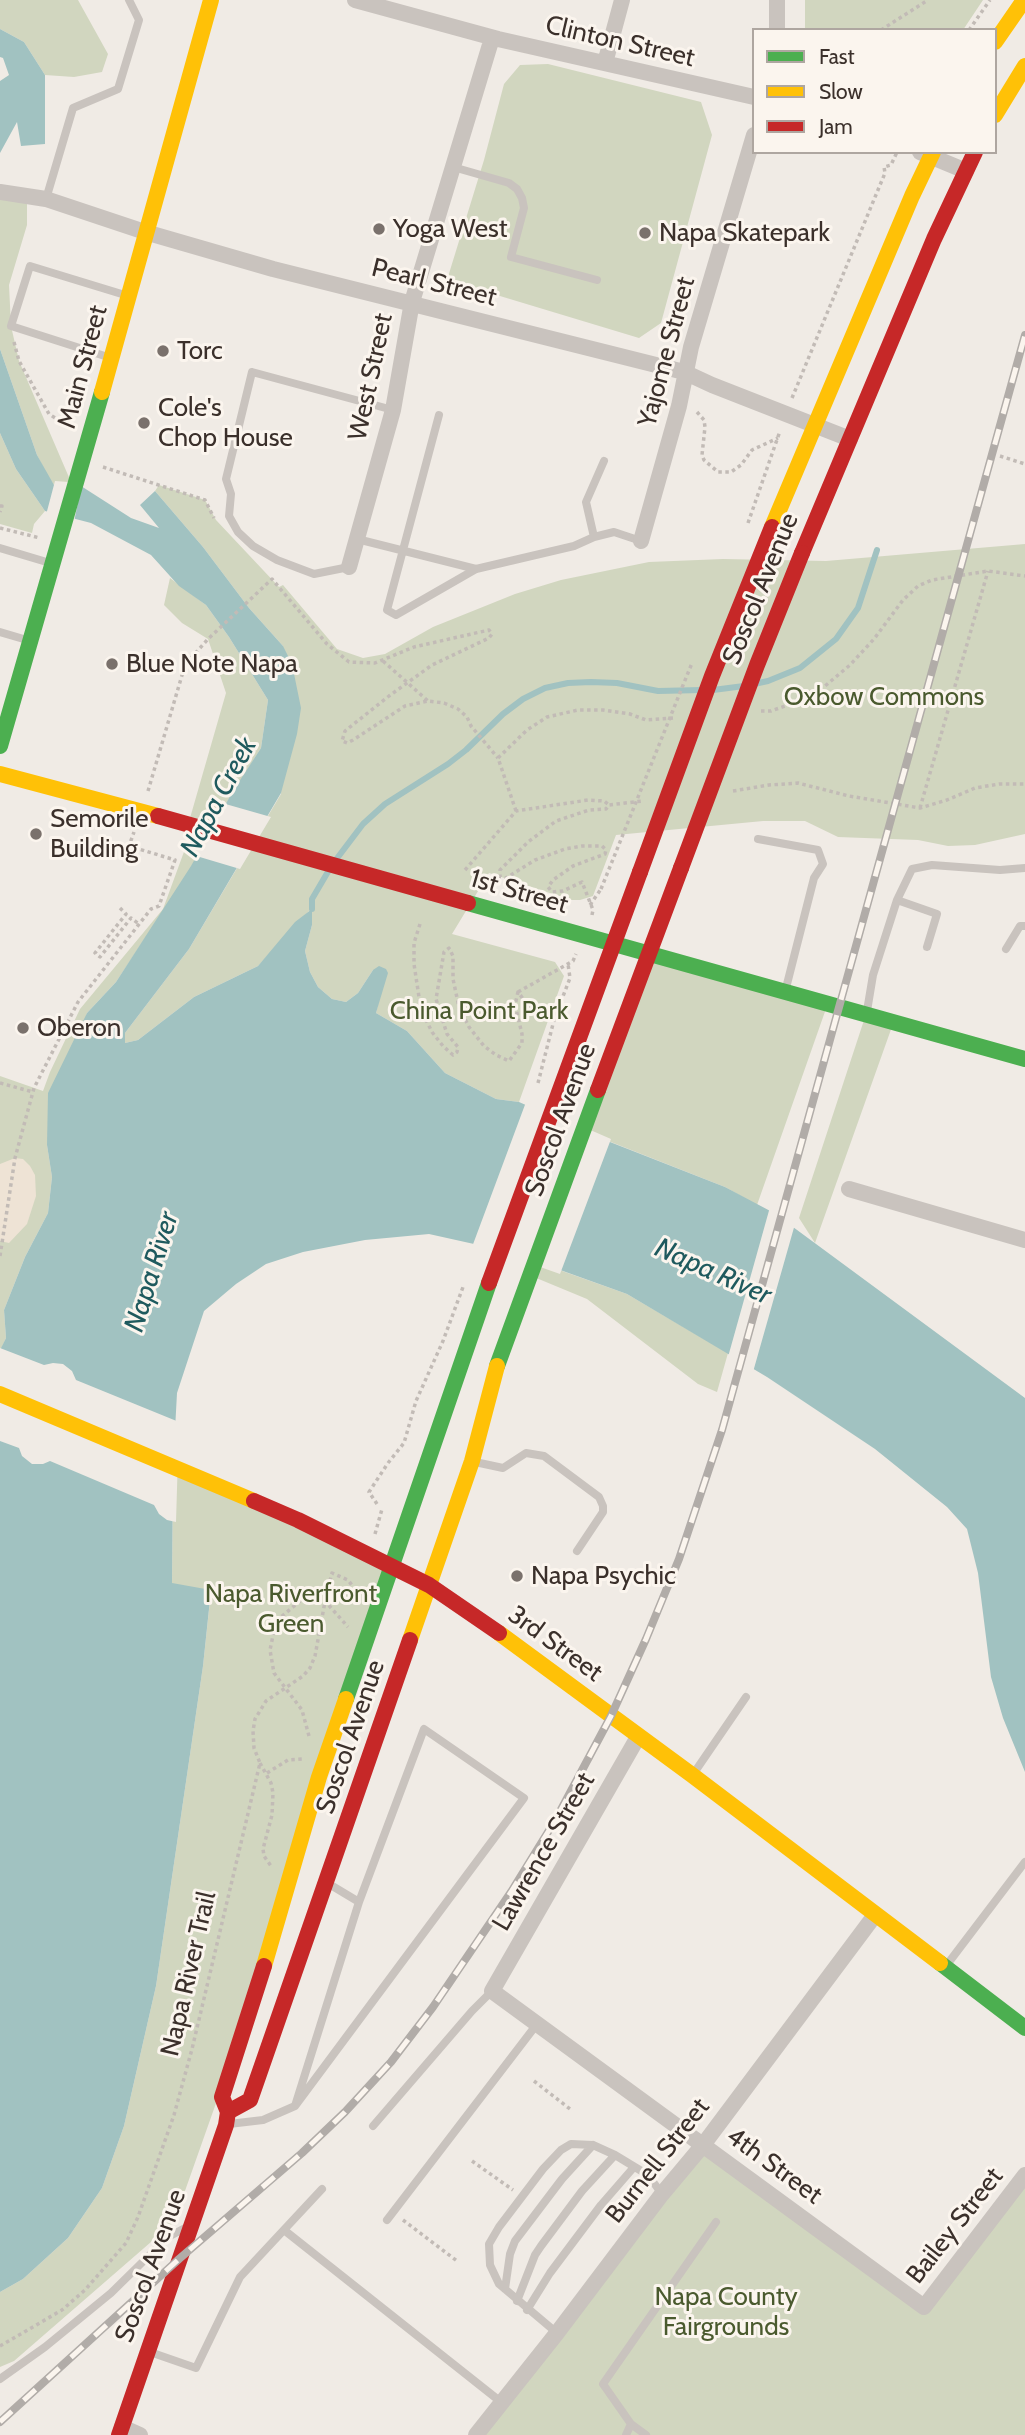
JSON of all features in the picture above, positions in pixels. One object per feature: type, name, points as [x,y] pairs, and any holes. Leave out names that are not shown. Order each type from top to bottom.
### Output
[{"type":"main road","name":"Main Street","points":[[0,746],[211,0]]},
{"type":"main road","points":[[997,39],[1024,0]]},
{"type":"main road","points":[[997,113],[1025,66]]},
{"type":"main road","name":"Soscol Avenue","points":[[121,2431],[227,2118],[222,2097],[276,1926],[318,1777],[496,1262],[712,676],[928,154]]},
{"type":"main road","name":"Soscol Avenue","points":[[227,2118],[250,2100],[472,1461],[494,1374],[757,665],[815,521],[974,154]]},
{"type":"main road","name":"1st Street","points":[[0,774],[1025,1059]]},
{"type":"main road","name":"3rd Street","points":[[0,1394],[298,1520],[429,1585],[692,1775],[1025,2028]]},
{"type":"street","name":"Clinton Street","points":[[355,0],[384,4],[492,38],[752,97]]},
{"type":"street","points":[[604,63],[622,0]]},
{"type":"street","points":[[777,0],[777,28]]},
{"type":"street","name":"West Street","points":[[349,567],[393,410],[412,302],[492,38]]},
{"type":"street","name":"Yajome Street","points":[[641,541],[679,406],[684,372],[752,142]]},
{"type":"street","points":[[930,154],[966,171]]},
{"type":"street","name":"Pearl Street","points":[[4,193],[46,199],[145,232],[273,269],[684,372],[850,439]]},
{"type":"street","points":[[849,1189],[1025,1240]]},
{"type":"street","name":"Lawrence Street","points":[[492,1991],[638,1737]]},
{"type":"street","name":"Burnell Street","points":[[476,2435],[703,2145],[875,1915]]},
{"type":"street","name":"4th Street","points":[[492,1991],[924,2306]]},
{"type":"street","name":"Bailey Street","points":[[924,2306],[1025,2175]]},
{"type":"street","points":[[121,2431],[140,2435]]},
{"type":"lane","points":[[46,199],[73,108],[118,89],[139,20],[129,0]]},
{"type":"lane","points":[[453,167],[509,183],[517,189],[524,208],[512,257],[597,280]]},
{"type":"lane","points":[[111,358],[11,326],[30,266],[128,296]]},
{"type":"lane","points":[[349,567],[314,574],[277,560],[253,546],[238,532],[229,516],[231,494],[226,479],[252,372],[393,410]]},
{"type":"lane","points":[[439,415],[387,611],[396,615],[476,569],[574,546],[614,532],[641,541]]},
{"type":"lane","points":[[594,537],[586,502],[604,461]]},
{"type":"lane","points":[[356,538],[476,569]]},
{"type":"lane","points":[[0,548],[53,564]]},
{"type":"lane","points":[[0,632],[30,641]]},
{"type":"lane","points":[[758,839],[818,850],[823,864],[814,878],[785,991]]},
{"type":"lane","points":[[866,1014],[873,975],[897,900],[912,869],[932,865],[1000,870],[1025,868]]},
{"type":"lane","points":[[897,900],[937,914],[927,947]]},
{"type":"lane","points":[[1006,949],[1020,926],[1025,926]]},
{"type":"lane","points":[[472,1461],[503,1468],[526,1453],[544,1456],[599,1497],[603,1512],[576,1551]]},
{"type":"lane","points":[[692,1775],[746,1698]]},
{"type":"lane","points":[[227,2118],[263,2120],[295,2106],[524,1798],[424,1729],[359,1902],[295,2106]]},
{"type":"lane","points":[[945,1968],[1025,1862]]},
{"type":"lane","points":[[327,1882],[359,1902]]},
{"type":"lane","points":[[373,2126],[492,1991]]},
{"type":"lane","points":[[390,2216],[537,2024]]},
{"type":"lane","points":[[557,2333],[499,2284],[490,2266],[489,2244],[543,2169],[561,2150],[571,2144],[593,2145],[648,2175],[662,2194]]},
{"type":"lane","points":[[505,2289],[510,2254],[515,2241],[562,2179],[593,2145]]},
{"type":"lane","points":[[517,2301],[534,2255],[582,2191],[615,2155]]},
{"type":"lane","points":[[527,2310],[550,2273],[601,2205],[634,2167]]},
{"type":"lane","points":[[147,2351],[196,2368],[240,2277],[322,2189]]},
{"type":"lane","points":[[646,2435],[631,2424],[603,2384],[716,2222]]},
{"type":"lane","points":[[0,2379],[46,2347],[111,2293],[168,2237],[192,2225]]},
{"type":"lane","points":[[284,2230],[501,2402]]},
{"type":"lane","points":[[626,2435],[631,2424]]},
{"type":"path","points":[[884,28],[929,0]]},
{"type":"path","points":[[970,28],[990,0]]},
{"type":"path","points":[[796,389],[885,173],[884,167],[891,165],[896,154]]},
{"type":"path","points":[[11,326],[19,360],[49,414],[60,421]]},
{"type":"path","points":[[697,412],[705,427],[702,455],[704,460],[718,471],[731,472],[741,465],[752,450],[778,438],[747,525]]},
{"type":"path","points":[[1000,456],[1025,464]]},
{"type":"path","points":[[103,467],[205,500],[216,520]]},
{"type":"path","points":[[0,506],[0,512]]},
{"type":"path","points":[[0,528],[61,538]]},
{"type":"path","points":[[771,710],[825,686],[850,665],[874,639],[902,600],[918,586],[932,580],[988,571],[1025,576]]},
{"type":"path","points":[[920,808],[988,571]]},
{"type":"path","points":[[0,1256],[15,1158],[33,1092],[78,1002],[139,924],[152,909],[159,906],[176,860],[129,846],[185,665],[208,639],[272,579],[340,657],[349,662],[383,661],[414,647],[489,630],[492,634],[484,640],[432,665],[408,683],[345,731],[342,741],[347,743],[353,740],[405,706],[428,701],[444,703],[467,718],[498,758],[516,811]]},
{"type":"path","points":[[465,870],[516,811],[588,800],[604,801],[609,805],[606,809],[589,810],[556,821],[528,842],[498,873],[499,877],[506,877],[535,860],[565,849],[602,846],[606,850],[605,855],[573,866],[553,880],[548,887],[552,892],[563,891],[582,882],[592,908],[696,651]]},
{"type":"path","points":[[383,661],[428,701]]},
{"type":"path","points":[[498,758],[527,730],[547,717],[578,709],[630,714],[646,720]]},
{"type":"path","points":[[746,789],[798,783],[849,796],[920,808],[975,788],[1025,784]]},
{"type":"path","points":[[120,908],[127,914],[95,953],[100,957],[131,918],[139,924]]},
{"type":"path","points":[[420,924],[414,943],[414,964],[421,1010],[432,1032],[453,1055],[457,1052],[457,1047],[447,1034],[436,999],[444,952],[450,948],[453,956],[453,979],[459,1007],[469,1027],[484,1046],[509,1060],[522,1042],[515,1006],[518,992],[571,962],[570,978],[554,1020],[537,1084]]},
{"type":"path","points":[[518,992],[527,1004],[554,1020]]},
{"type":"path","points":[[0,1083],[33,1092]]},
{"type":"path","points":[[0,1198],[9,1200]]},
{"type":"path","points":[[377,1504],[369,1492],[404,1443],[416,1401],[443,1341],[466,1278]]},
{"type":"path","name":"Napa River Trail","points":[[0,2346],[62,2310],[85,2290],[126,2243],[138,2217],[174,2115],[192,2049],[260,1763],[254,1748],[255,1718],[266,1701],[303,1676],[310,1668],[315,1656],[332,1573],[348,1580],[357,1593]]},
{"type":"path","points":[[309,1736],[302,1710],[274,1673],[270,1650],[275,1626],[281,1617],[300,1601],[316,1598],[325,1601],[348,1627]]},
{"type":"path","points":[[267,1774],[288,1760],[302,1759]]},
{"type":"path","points":[[260,1763],[271,1783],[273,1803],[263,1849],[271,1867]]},
{"type":"path","points":[[534,2081],[570,2109]]},
{"type":"path","points":[[472,2161],[515,2191]]},
{"type":"path","points":[[390,2216],[457,2261]]},
{"type":"green space","points":[[0,0],[78,0],[108,54],[102,72],[74,77],[45,75],[24,42],[0,29]]},
{"type":"green space","points":[[805,0],[983,0],[964,28],[805,28]]},
{"type":"green space","points":[[548,64],[701,102],[712,135],[661,323],[639,338],[447,280],[504,84],[520,65]]},
{"type":"green space","points":[[0,192],[27,200],[27,225],[9,285],[11,326],[19,361],[74,489],[54,485],[47,475],[37,455],[0,349]]},
{"type":"green space","points":[[0,433],[16,469],[45,511],[34,524],[32,533],[0,524]]},
{"type":"green space","name":"Oxbow Commons","points":[[159,485],[205,500],[216,520],[279,587],[283,585],[337,649],[363,658],[385,654],[433,627],[515,594],[561,580],[649,562],[723,559],[826,561],[1025,544],[1025,834],[975,845],[948,846],[918,840],[838,837],[805,821],[763,821],[616,835],[593,896],[580,900],[571,900],[489,873],[452,934],[555,962],[564,976],[519,1102],[496,1099],[445,1073],[407,1031],[376,1013],[380,996],[373,970],[358,993],[346,1002],[332,999],[318,987],[310,972],[305,951],[312,925],[311,909],[258,966],[194,997],[138,1040],[125,1043],[125,1033],[189,949],[281,794],[283,646],[155,491]]},
{"type":"green space","points":[[170,578],[206,605],[268,700],[261,748],[209,831],[188,825],[226,693],[208,639],[182,623],[164,605]]},
{"type":"green space","points":[[185,849],[201,854],[116,982],[87,1013],[47,1145],[52,1177],[48,1213],[25,1257],[4,1310],[6,1338],[0,1351],[0,1076],[43,1091],[80,1009],[163,909]]},
{"type":"green space","points":[[649,954],[828,1003],[757,1205],[725,1187],[583,1131]]},
{"type":"green space","points":[[866,1014],[894,1021],[815,1243],[799,1218]]},
{"type":"green space","points":[[534,1261],[627,1294],[728,1353],[717,1392],[698,1384],[587,1299],[529,1275]]},
{"type":"green space","name":"Napa Riverfront Green","points":[[173,1467],[392,1565],[221,2089],[174,2222],[14,2361],[0,2367],[0,2292],[23,2279],[68,2238],[102,2188],[124,2126],[156,1986],[203,1666],[211,1591],[172,1584]]},
{"type":"green space","name":"Napa County Fairgrounds","points":[[703,2145],[924,2306],[1025,2175],[1025,2435],[476,2435]]},
{"type":"shaded area","points":[[15,1158],[23,1159],[35,1175],[36,1196],[27,1224],[9,1243],[0,1241],[0,1164]]},
{"type":"water","points":[[0,29],[24,42],[45,75],[45,144],[21,146],[17,122],[0,153],[0,81],[9,75],[3,58],[0,57]]},
{"type":"water","name":"Napa River","points":[[0,349],[37,455],[54,485],[81,486],[131,518],[159,528],[140,505],[155,491],[283,646],[292,664],[301,708],[281,793],[189,949],[125,1033],[125,1043],[138,1040],[194,997],[258,966],[295,922],[312,909],[312,925],[305,951],[310,972],[318,987],[332,999],[346,1002],[358,993],[373,970],[379,966],[386,969],[388,973],[376,1013],[407,1031],[445,1073],[496,1099],[519,1102],[610,1142],[725,1187],[774,1213],[1025,1398],[1025,1772],[1003,1718],[991,1677],[978,1573],[967,1529],[947,1507],[875,1449],[767,1377],[627,1294],[510,1252],[429,1234],[365,1240],[303,1252],[266,1264],[236,1284],[204,1311],[177,1393],[172,1583],[211,1590],[203,1666],[156,1986],[124,2126],[102,2188],[68,2238],[23,2279],[0,2292],[0,1350],[6,1338],[4,1310],[25,1257],[48,1213],[52,1177],[47,1145],[48,1093],[87,1013],[116,982],[191,866],[233,791],[261,748],[268,700],[206,605],[179,586],[151,555],[91,523],[45,511],[16,469],[0,433]]},
{"type":"pier","points":[[55,481],[82,483],[74,522],[46,515]]},
{"type":"pier","points":[[222,803],[271,817],[240,869],[193,855]]},
{"type":"pier","points":[[526,1102],[611,1139],[560,1274],[509,1256],[472,1247]]},
{"type":"pier","points":[[770,1207],[795,1224],[753,1372],[728,1357]]},
{"type":"pier","points":[[0,1348],[44,1365],[63,1364],[72,1371],[76,1380],[179,1422],[176,1522],[159,1514],[154,1505],[50,1461],[32,1464],[22,1456],[19,1448],[0,1441]]},
{"type":"waterway","points":[[754,684],[800,668],[836,639],[858,608],[877,550]]},
{"type":"waterway","points":[[335,861],[363,824],[385,804],[448,764],[503,714],[523,699],[545,688],[591,682],[617,683],[658,691],[702,690]]},
{"type":"waterway","points":[[713,690],[744,686]]},
{"type":"waterway","points":[[312,909],[312,899],[329,870]]},
{"type":"railway","points":[[0,2422],[179,2259],[302,2153],[391,2062],[433,2007],[511,1892],[556,1819],[611,1716],[679,1559],[722,1430],[1025,335]]},
{"type":"traffic: fast","points":[[0,746],[102,392]]},
{"type":"traffic: fast","points":[[468,903],[1025,1059]]},
{"type":"traffic: fast","points":[[497,1366],[598,1090]]},
{"type":"traffic: fast","points":[[346,1699],[489,1283]]},
{"type":"traffic: fast","points":[[940,1963],[1025,2028]]},
{"type":"traffic: slow","points":[[102,392],[211,0]]},
{"type":"traffic: slow","points":[[997,39],[1024,0]]},
{"type":"traffic: slow","points":[[997,112],[1025,66]]},
{"type":"traffic: slow","points":[[772,527],[932,154]]},
{"type":"traffic: slow","points":[[0,774],[158,816]]},
{"type":"traffic: slow","points":[[410,1640],[472,1461],[497,1366]]},
{"type":"traffic: slow","points":[[0,1394],[254,1501]]},
{"type":"traffic: slow","points":[[499,1633],[940,1963]]},
{"type":"traffic: slow","points":[[264,1966],[319,1777],[346,1699]]},
{"type":"traffic: jam","points":[[802,553],[934,239],[974,154]]},
{"type":"traffic: jam","points":[[640,872],[712,676],[772,527]]},
{"type":"traffic: jam","points":[[681,868],[802,553]]},
{"type":"traffic: jam","points":[[158,816],[468,903]]},
{"type":"traffic: jam","points":[[598,1090],[681,868]]},
{"type":"traffic: jam","points":[[489,1283],[640,872]]},
{"type":"traffic: jam","points":[[254,1501],[429,1585],[499,1633]]},
{"type":"traffic: jam","points":[[228,2112],[250,2100],[410,1640]]},
{"type":"traffic: jam","points":[[119,2435],[226,2125],[228,2112],[222,2097],[264,1966]]},
{"type":"place","name":"Yoga West","points":[[379,229]]},
{"type":"place","name":"Napa Skatepark","points":[[645,233]]},
{"type":"place","name":"Torc","points":[[163,351]]},
{"type":"place","name":"Cole's Chop House","points":[[144,423]]},
{"type":"place","name":"Blue Note Napa","points":[[112,664]]},
{"type":"place","name":"Semorile Building","points":[[36,834]]},
{"type":"place","name":"Oberon","points":[[23,1028]]},
{"type":"place","name":"Napa Psychic","points":[[517,1576]]},
{"type":"water label","name":"Napa Creek","points":[[219,797]]},
{"type":"park label","name":"China Point Park","points":[[479,1011]]}]
